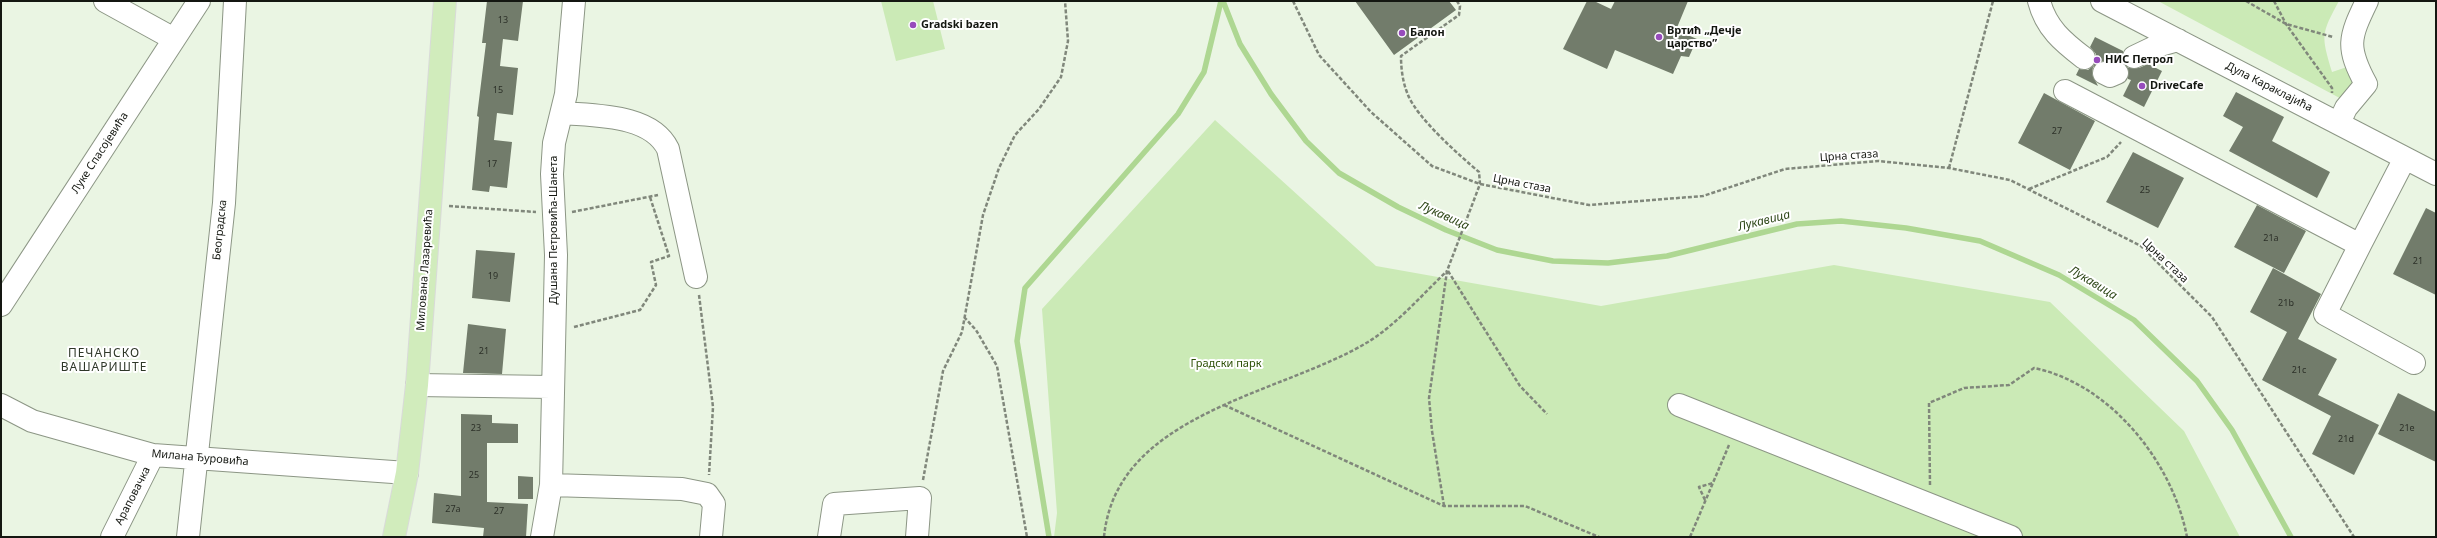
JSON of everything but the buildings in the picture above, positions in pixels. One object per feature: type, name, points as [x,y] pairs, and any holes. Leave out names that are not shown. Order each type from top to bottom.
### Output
[{"type":"main road","name":"Милована Лазаревића","points":[[394,537],[408,473],[417,385],[445,1]]},
{"type":"street","points":[[105,1],[174,39]]},
{"type":"street","name":"Луке Спасојевића","points":[[1,305],[199,1]]},
{"type":"street","name":"Београдска","points":[[188,537],[195,458],[224,203],[236,1]]},
{"type":"street","name":"Душана Петровића-Шанета","points":[[542,537],[551,484],[556,255],[552,174],[554,143],[566,94],[574,1]]},
{"type":"street","points":[[2039,1],[2047,23],[2056,36],[2084,58]]},
{"type":"street","name":"Дула Караклајића","points":[[2102,1],[2436,174]]},
{"type":"street","points":[[2339,123],[2346,108],[2366,84],[2356,65],[2351,41],[2356,23],[2367,1]]},
{"type":"street","points":[[2134,57],[2157,46],[2178,40]]},
{"type":"street","points":[[2065,91],[2360,245]]},
{"type":"street","points":[[562,113],[629,121],[648,129],[661,138],[668,150],[696,277]]},
{"type":"street","points":[[2405,158],[2325,314],[2414,363]]},
{"type":"street","points":[[417,385],[552,387]]},
{"type":"street","points":[[1679,404],[2011,537]]},
{"type":"street","name":"Милана Ђуровића","points":[[1,405],[32,421],[153,455],[408,473]]},
{"type":"street","name":"Араповачка","points":[[112,537],[153,455]]},
{"type":"street","points":[[551,484],[682,489],[707,494],[714,504],[711,537]]},
{"type":"street","points":[[829,537],[834,504],[920,498],[917,537]]},
{"type":"path","points":[[920,498],[934,411],[943,371],[962,332],[983,215],[999,168],[1015,136],[1039,109],[1061,77],[1068,41],[1065,1]]},
{"type":"path","name":"Црна стаза","points":[[1293,1],[1319,55],[1371,112],[1432,166],[1480,184],[1589,205],[1703,196],[1784,169],[1878,161],[1950,168],[2010,180],[2141,246],[2212,317],[2354,537]]},
{"type":"path","points":[[1444,506],[1432,431],[1429,398],[1447,271],[1480,184],[1479,172],[1453,150],[1409,97],[1402,75],[1401,56],[1460,15],[1460,6],[1457,1]]},
{"type":"path","points":[[1950,168],[1993,1]]},
{"type":"path","points":[[2246,1],[2286,24],[2351,41]]},
{"type":"path","points":[[2274,1],[2286,24],[2332,88],[2333,95]]},
{"type":"path","points":[[2028,189],[2107,157],[2136,128]]},
{"type":"path","points":[[573,327],[640,310],[656,285],[652,262],[669,256],[650,197]]},
{"type":"path","points":[[1104,537],[1106,517],[1113,496],[1128,472],[1151,448],[1176,429],[1224,405],[1315,369],[1368,341],[1407,310],[1447,271]]},
{"type":"path","points":[[1447,271],[1520,386],[1547,414]]},
{"type":"path","points":[[696,277],[713,407],[707,494]]},
{"type":"path","points":[[964,317],[976,330],[997,366],[1027,537]]},
{"type":"path","points":[[1930,505],[1929,403],[1964,388],[2010,385],[2034,368],[2076,384],[2111,408],[2127,424],[2153,456],[2171,486],[2179,505],[2187,537]]},
{"type":"path","points":[[1224,405],[1444,506],[1525,506],[1599,537]]},
{"type":"path","points":[[1690,537],[1737,428]]},
{"type":"path","points":[[1706,501],[1699,487],[1713,483]]},
{"type":"green space","name":"Gradski bazen","points":[[881,1],[933,1],[945,49],[896,61]]},
{"type":"green space","points":[[2158,1],[2339,1],[2326,28],[2326,50],[2332,72],[2347,67],[2358,84],[2349,103]]},
{"type":"green space","name":"Градски парк","points":[[1215,120],[1376,266],[1601,306],[1834,265],[2050,302],[2184,431],[2240,537],[1054,537],[1057,513],[1042,309]]},
{"type":"waterway","points":[[1049,537],[1017,341],[1025,288],[1178,114],[1204,72],[1221,1]]},
{"type":"waterway","name":"Лукавица","points":[[1223,1],[1240,44],[1271,94],[1306,141],[1339,173],[1398,207],[1446,230],[1497,250],[1553,261],[1608,263],[1667,256],[1797,224],[1841,221],[1906,228],[1980,241],[2059,275],[2134,320],[2197,381],[2232,430],[2291,537]]},
{"type":"place","name":"Gradski bazen","points":[[913,25]]},
{"type":"place","name":"Балон","points":[[1402,33]]},
{"type":"place","name":"Вртић „Дечје царство”","points":[[1659,37]]},
{"type":"place","name":"НИС Петрол","points":[[2097,60]]},
{"type":"place","name":"DriveCafe","points":[[2142,86]]},
{"type":"district","name":"ПЕЧАНСКО ВАШАРИШТЕ","points":[[104,361]]}]
